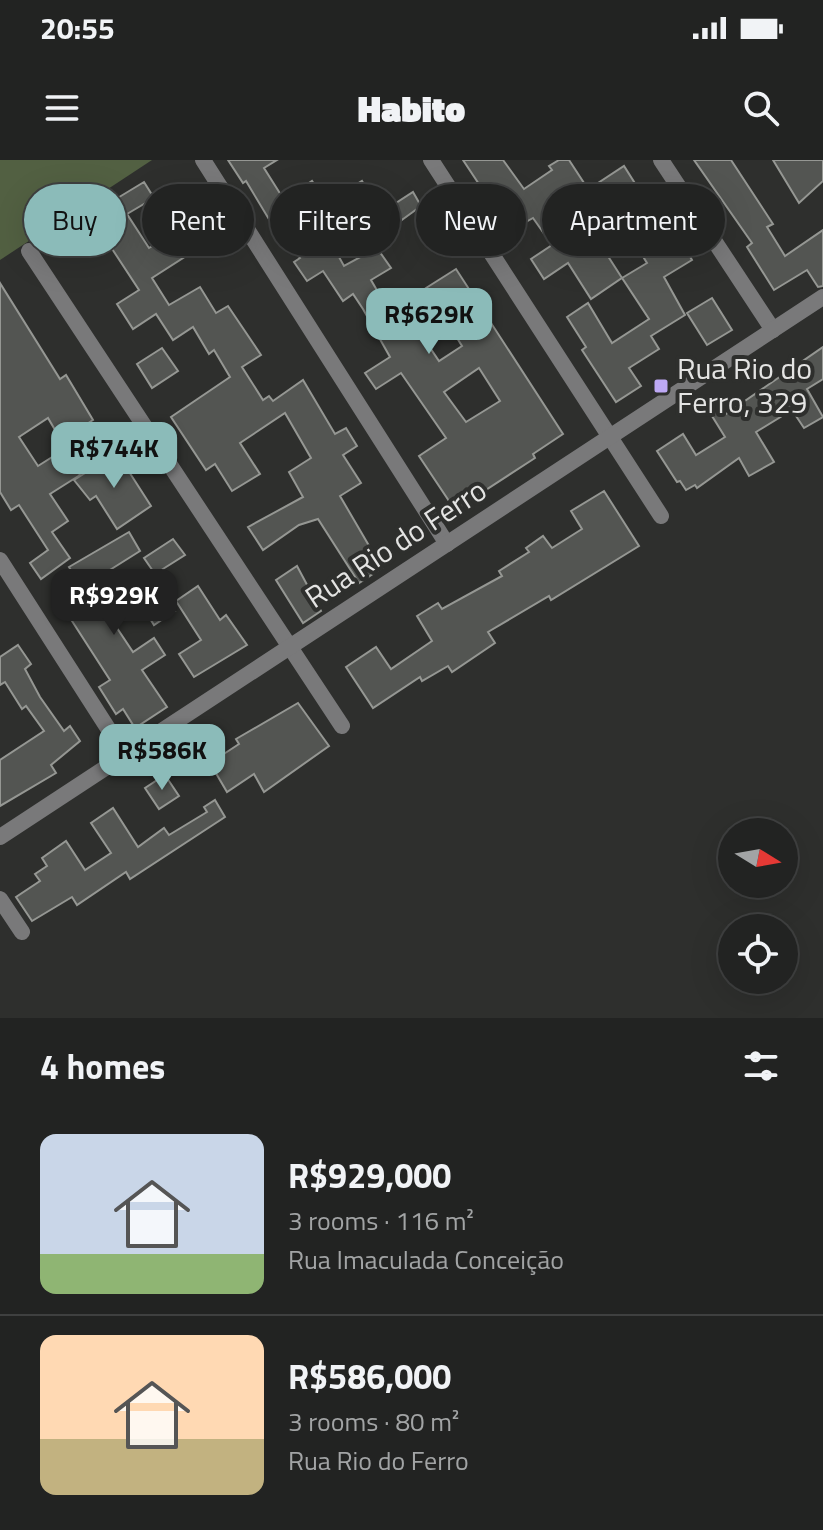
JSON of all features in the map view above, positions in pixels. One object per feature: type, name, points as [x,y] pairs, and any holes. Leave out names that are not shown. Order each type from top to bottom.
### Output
[{"type":"street","points":[[203,160],[447,544]]},
{"type":"street","points":[[431,160],[661,516]]},
{"type":"street","points":[[661,160],[773,330]]},
{"type":"street","points":[[32,256],[342,726]]},
{"type":"street","name":"Rua Rio do Ferro","points":[[0,837],[823,297]]},
{"type":"street","points":[[0,560],[125,755]]},
{"type":"street","points":[[0,899],[22,932]]},
{"type":"green space","points":[[0,160],[152,160],[116,184],[24,184],[24,244],[0,260]]},
{"type":"building","points":[[228,160],[277,160],[264,168],[274,184],[270,184],[270,221],[254,194],[254,184],[243,183]]},
{"type":"building","points":[[463,160],[503,160],[520,184],[479,184]]},
{"type":"building","points":[[559,160],[569,160],[584,183],[542,184],[542,231],[533,218],[526,222],[526,188],[552,170],[549,166]]},
{"type":"building","points":[[694,160],[731,160],[773,224],[767,227],[785,256],[823,230],[823,286],[818,287],[807,270],[774,290],[747,247],[752,243],[725,204],[725,184],[711,184]]},
{"type":"building","points":[[773,160],[823,160],[823,181],[799,203]]},
{"type":"building","points":[[624,166],[635,184],[599,184],[598,183]]},
{"type":"building","points":[[144,182],[145,184],[142,184],[142,205],[127,214],[142,237],[142,256],[186,256],[152,278],[169,305],[200,287],[216,313],[228,306],[261,355],[242,367],[263,400],[269,396],[273,401],[303,380],[335,434],[346,428],[357,446],[343,455],[361,483],[340,496],[382,568],[359,583],[318,519],[299,525],[263,550],[248,527],[303,497],[289,472],[311,458],[285,413],[240,443],[260,474],[232,491],[215,464],[206,470],[171,417],[230,377],[214,350],[209,354],[193,327],[173,340],[156,314],[133,329],[117,304],[139,290],[117,256],[126,256],[126,193]]},
{"type":"building","points":[[413,192],[416,197],[416,210],[400,221],[400,200]]},
{"type":"building","points":[[542,252],[542,256],[608,256],[622,278],[591,299],[568,263],[544,279],[531,259]]},
{"type":"building","points":[[338,256],[344,266],[362,256],[383,256],[391,268],[371,280],[389,311],[403,327],[412,321],[439,361],[462,346],[426,288],[456,269],[563,434],[533,454],[535,458],[455,510],[419,456],[446,438],[401,373],[376,389],[365,373],[390,357],[363,309],[353,294],[343,301],[323,271],[307,281],[294,262],[300,258]],"holes":[[[479,368],[500,401],[466,422],[444,392]]]},
{"type":"building","points":[[643,256],[690,256],[692,260],[664,277],[685,315],[651,336],[659,349],[629,368],[641,386],[616,402],[582,350],[586,347],[567,317],[588,303],[612,343],[649,319],[622,278],[647,263]]},
{"type":"building","points":[[0,283],[60,379],[66,375],[93,420],[61,440],[48,418],[19,437],[38,466],[65,449],[80,475],[50,494],[68,521],[52,532],[70,558],[41,579],[30,563],[48,550],[19,505],[11,510],[0,492]]},
{"type":"building","points":[[712,298],[732,330],[707,345],[687,313]]},
{"type":"building","points":[[823,347],[823,379],[807,389],[823,417],[804,428],[792,410],[756,432],[774,462],[749,476],[739,458],[697,488],[695,485],[686,490],[680,481],[677,482],[657,451],[683,434],[696,455],[725,437],[712,416],[722,409],[726,414]]},
{"type":"building","points":[[162,348],[178,371],[152,388],[137,364]]},
{"type":"building","points":[[117,453],[151,506],[117,529],[96,496],[90,500],[74,480]]},
{"type":"building","points":[[604,491],[639,546],[551,600],[549,596],[488,632],[495,643],[452,672],[448,666],[422,681],[420,677],[373,708],[346,667],[376,647],[391,669],[432,641],[417,616],[438,603],[442,609],[502,576],[499,571],[529,552],[526,548],[543,536],[552,548],[582,529],[571,511]]},
{"type":"building","points":[[129,532],[140,551],[94,580],[114,608],[107,613],[133,652],[154,638],[165,655],[142,670],[167,707],[135,728],[123,709],[116,714],[99,687],[110,680],[63,607],[85,592],[69,567]]},
{"type":"building","points":[[173,539],[185,555],[155,574],[144,558]]},
{"type":"building","points":[[297,566],[321,611],[303,623],[276,580]]},
{"type":"building","points":[[198,586],[220,620],[226,615],[247,645],[194,677],[179,654],[201,640],[176,601]]},
{"type":"building","points":[[162,591],[175,611],[154,625],[141,604]]},
{"type":"building","points":[[18,645],[31,664],[25,669],[40,697],[64,731],[70,726],[80,741],[51,765],[56,773],[0,806],[0,760],[44,731],[26,706],[22,709],[5,682],[0,685],[0,657]]},
{"type":"building","points":[[298,703],[329,746],[264,792],[254,774],[227,792],[210,763],[239,744],[236,739]]},
{"type":"building","points":[[165,775],[179,796],[159,809],[145,788]]},
{"type":"building","points":[[215,800],[225,817],[130,879],[126,872],[77,905],[72,897],[32,921],[16,897],[40,881],[35,874],[47,866],[42,858],[66,841],[85,870],[111,853],[91,823],[113,808],[138,847],[164,828],[169,835],[207,812],[204,807]]},
{"type":"place","name":"Rua Rio do Ferro, 329","points":[[661,386]]}]
